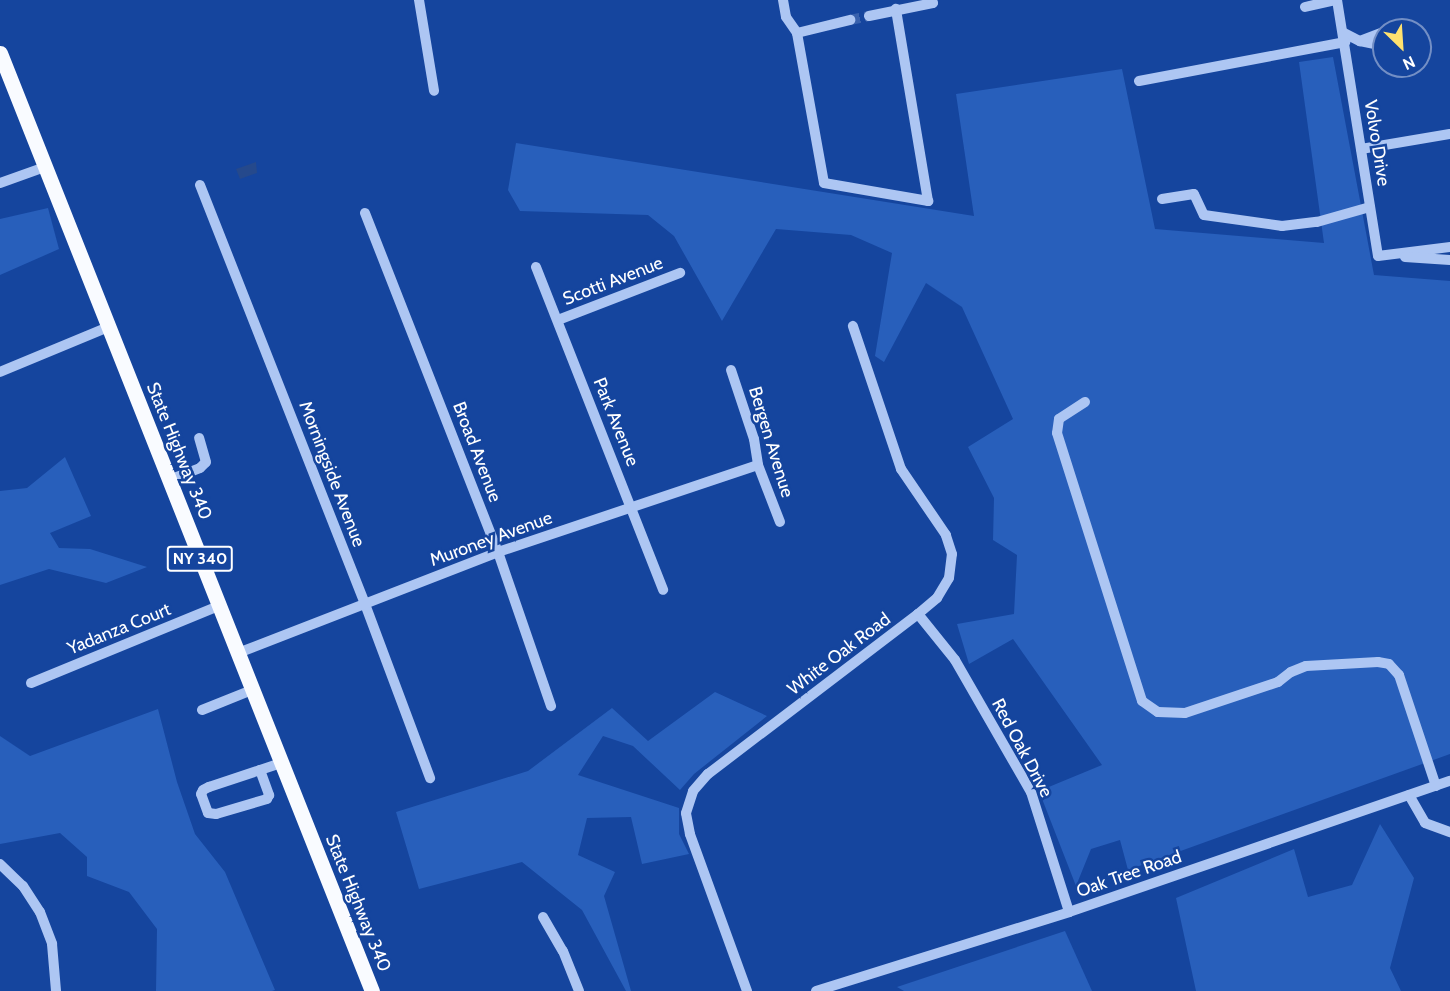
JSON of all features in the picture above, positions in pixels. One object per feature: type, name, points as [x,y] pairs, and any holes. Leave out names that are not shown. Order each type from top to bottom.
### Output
[{"type":"main road","name":"State Highway 340","points":[[0,53],[372,991]]},
{"type":"street","points":[[419,0],[434,91]]},
{"type":"street","points":[[783,0],[786,17],[797,33],[824,183],[928,201],[896,9]]},
{"type":"street","points":[[869,16],[933,3],[932,0]]},
{"type":"street","points":[[1305,7],[1336,0]]},
{"type":"street","name":"Volvo Drive","points":[[1336,0],[1378,256]]},
{"type":"street","points":[[797,33],[850,20]]},
{"type":"street","points":[[1360,40],[1372,36]]},
{"type":"street","points":[[1139,81],[1344,38],[1372,43]]},
{"type":"street","points":[[1361,149],[1450,134]]},
{"type":"street","points":[[0,183],[45,167]]},
{"type":"street","name":"Morningside Avenue","points":[[200,184],[365,604],[430,778]]},
{"type":"street","points":[[1162,200],[1194,194],[1204,214],[1282,226],[1317,222],[1370,207]]},
{"type":"street","name":"Broad Avenue","points":[[365,213],[498,552],[551,706]]},
{"type":"street","points":[[1378,256],[1450,247]]},
{"type":"street","points":[[1378,256],[1450,260]]},
{"type":"street","name":"Park Avenue","points":[[536,267],[663,590]]},
{"type":"street","name":"Scotti Avenue","points":[[558,320],[680,273]]},
{"type":"street","name":"White Oak Road","points":[[747,991],[690,834],[686,813],[693,791],[708,774],[918,614],[937,598],[949,578],[952,554],[946,535],[900,469],[853,326]]},
{"type":"street","points":[[0,372],[108,327]]},
{"type":"street","name":"Bergen Avenue","points":[[731,370],[754,439],[758,465],[780,522]]},
{"type":"street","points":[[1085,402],[1059,419],[1057,433],[1142,701],[1158,712],[1185,713],[1278,682],[1291,672],[1306,666],[1378,662],[1389,664],[1399,675],[1436,786]]},
{"type":"street","points":[[169,480],[200,468],[206,462],[199,438]]},
{"type":"street","name":"Muroney Avenue","points":[[238,653],[498,552],[758,465]]},
{"type":"street","name":"Yadanza Court","points":[[31,682],[219,606]]},
{"type":"street","name":"Red Oak Drive","points":[[918,614],[954,660],[1030,792],[1069,912]]},
{"type":"street","points":[[202,710],[252,690]]},
{"type":"street","points":[[260,770],[269,795],[267,799],[216,814],[208,813],[201,794],[203,790],[282,762]]},
{"type":"street","name":"Oak Tree Road","points":[[816,991],[1069,912],[1450,781]]},
{"type":"street","points":[[1409,795],[1425,823],[1450,832]]},
{"type":"street","points":[[0,864],[23,886],[40,912],[52,944],[56,991]]},
{"type":"street","points":[[543,917],[562,951],[579,991]]},
{"type":"shaded area","points":[[1333,57],[1374,275],[1450,281],[1450,754],[1128,870],[1120,840],[1091,849],[1076,886],[1039,791],[1102,765],[1013,639],[969,664],[957,624],[1014,614],[1017,555],[993,540],[994,498],[968,447],[1013,419],[962,307],[926,283],[884,362],[875,356],[892,253],[851,235],[776,229],[722,321],[674,236],[648,215],[520,211],[508,190],[516,143],[974,216],[956,94],[1122,69],[1155,229],[1324,243],[1299,62]]},
{"type":"shaded area","points":[[256,162],[257,173],[240,179],[236,169]]},
{"type":"shaded area","points":[[48,208],[59,249],[0,275],[0,219]]},
{"type":"shaded area","points":[[65,457],[91,516],[50,533],[59,548],[90,549],[147,567],[106,583],[49,569],[0,585],[0,491],[27,488]]},
{"type":"shaded area","points":[[715,692],[767,716],[694,774],[680,790],[633,746],[603,736],[578,775],[679,808],[679,834],[689,854],[642,864],[631,817],[587,818],[578,855],[615,872],[604,896],[631,991],[626,991],[582,910],[522,862],[419,889],[396,812],[528,771],[612,708],[648,741]]},
{"type":"shaded area","points":[[158,709],[177,782],[195,834],[225,872],[275,990],[156,991],[157,929],[129,892],[87,876],[87,857],[60,833],[0,844],[0,736],[30,756]]},
{"type":"shaded area","points":[[1380,824],[1414,878],[1390,968],[1401,991],[1196,991],[1176,898],[1294,849],[1308,897],[1352,885]]},
{"type":"shaded area","points":[[1065,931],[1092,991],[904,991],[897,987]]},
{"type":"tunnel","points":[[850,20],[869,16]]}]
